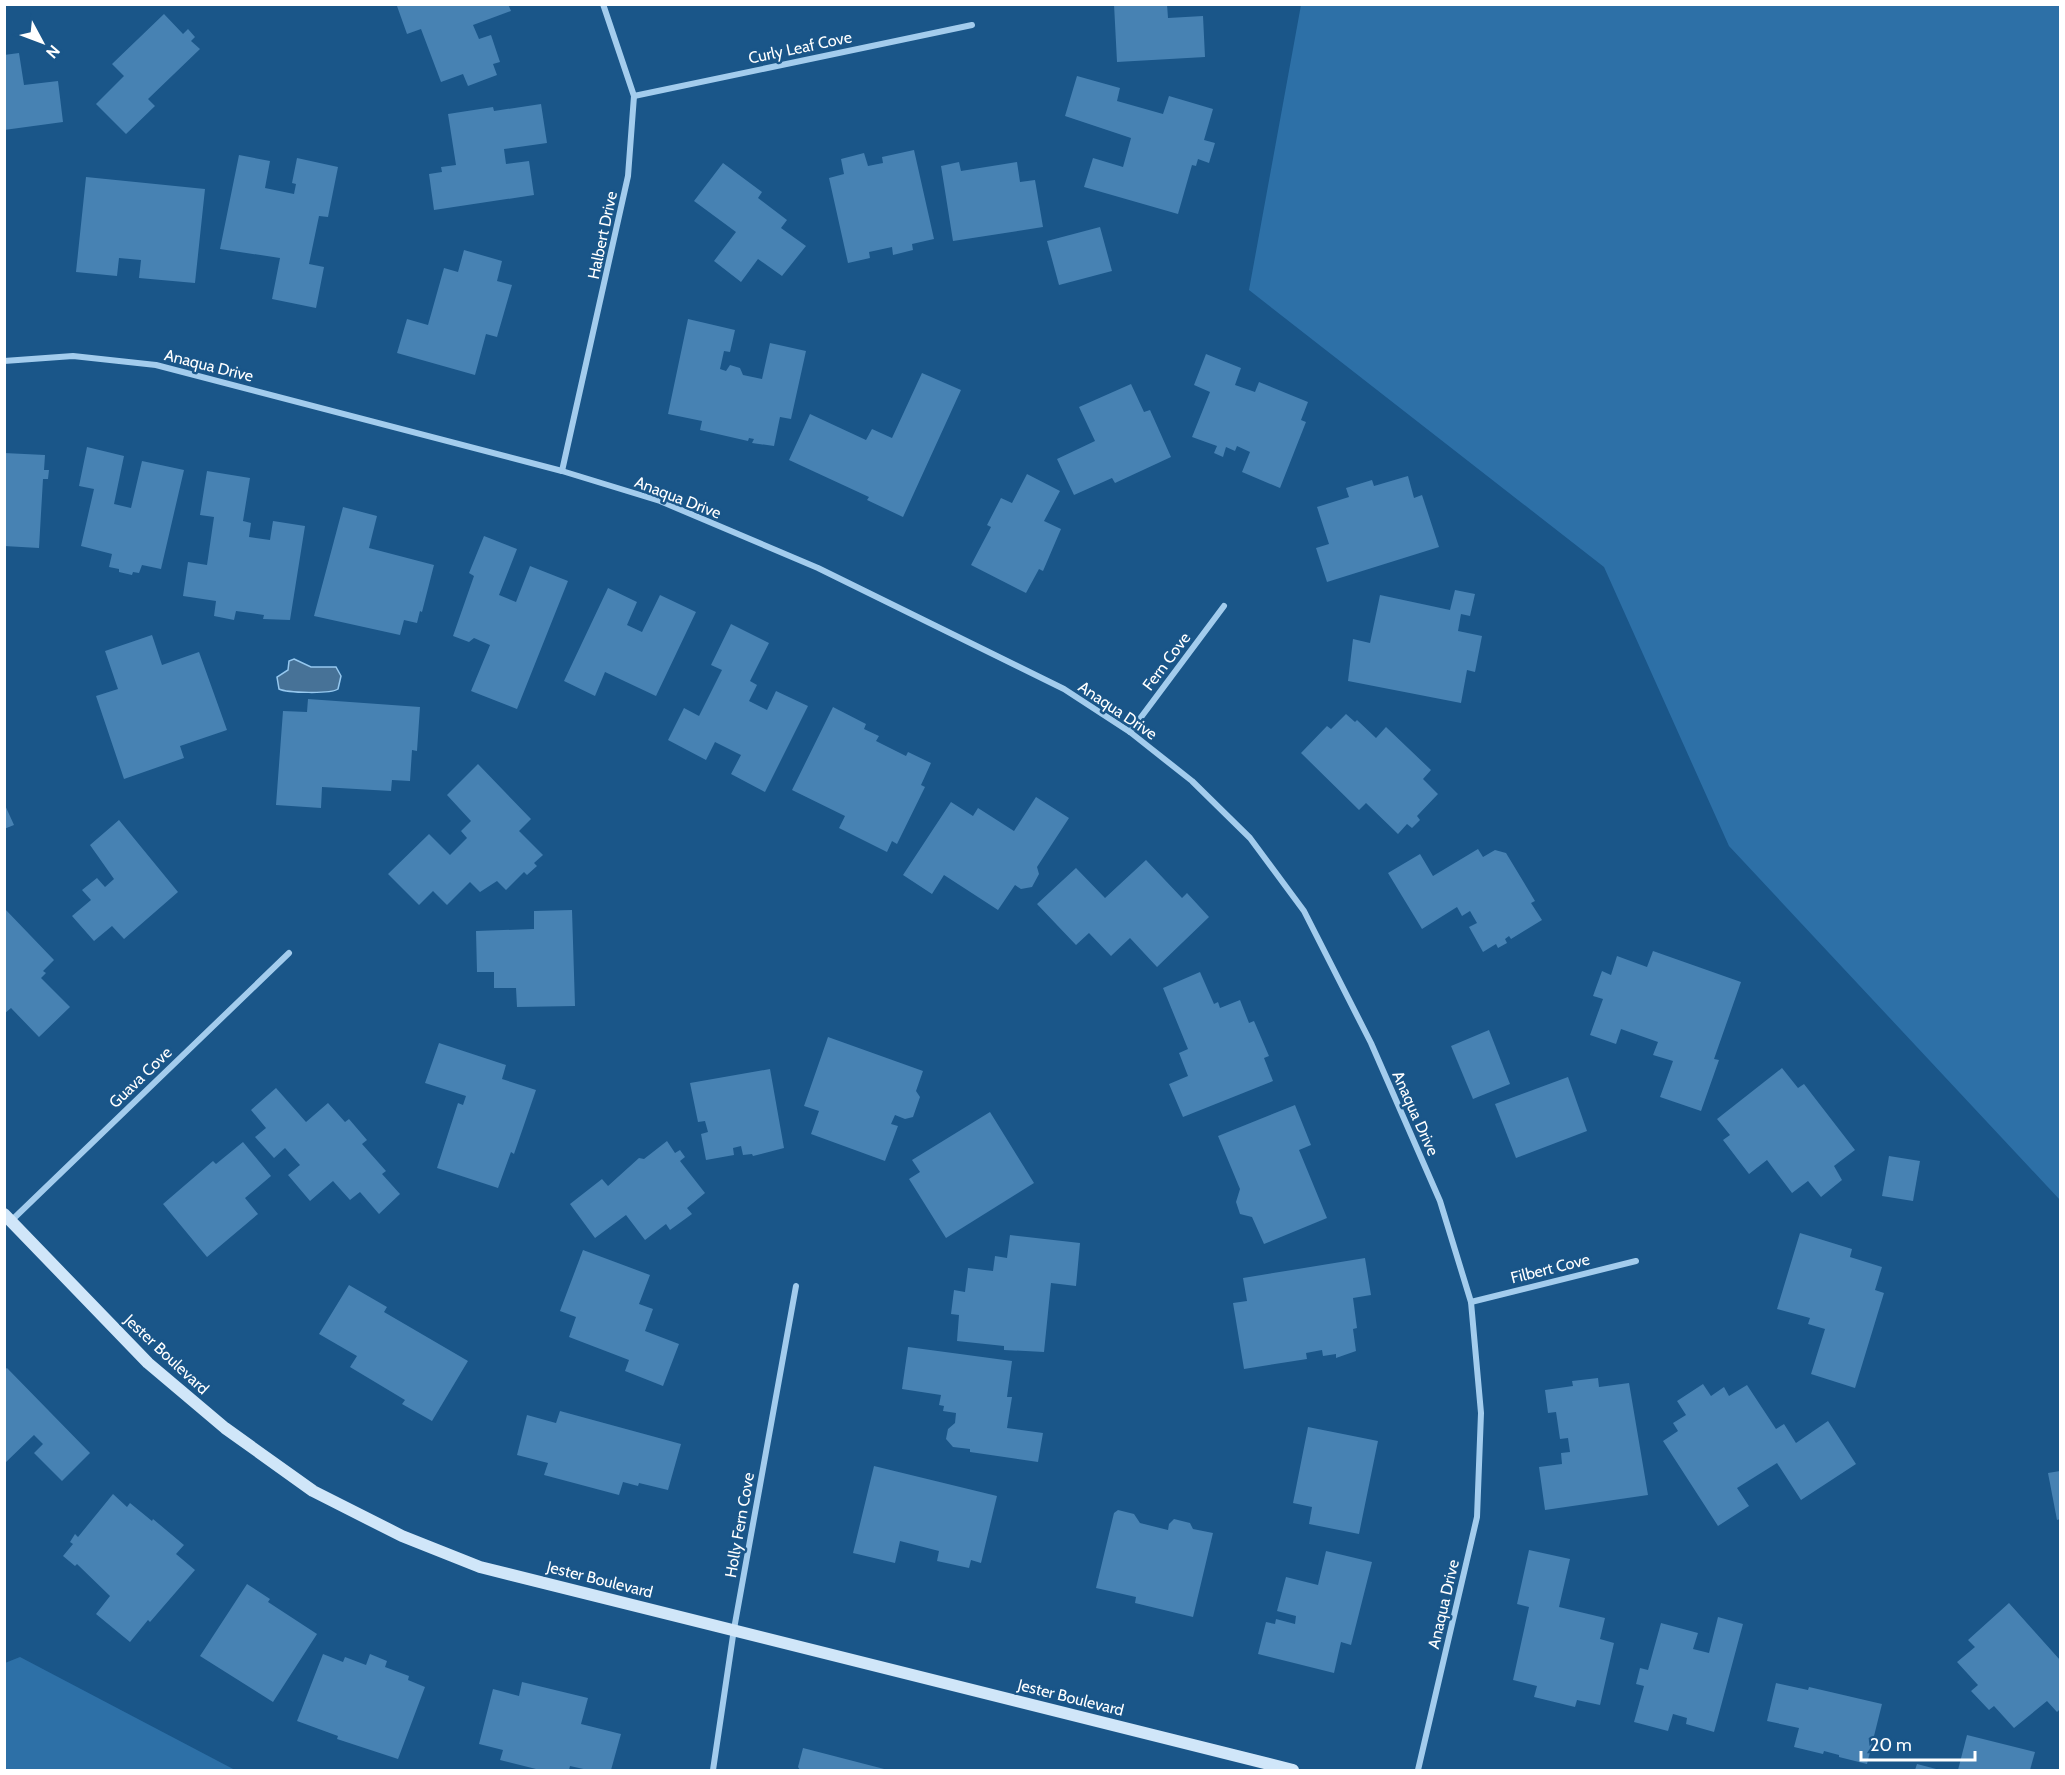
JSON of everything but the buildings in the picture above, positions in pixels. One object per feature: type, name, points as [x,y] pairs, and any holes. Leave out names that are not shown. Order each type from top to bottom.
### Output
[{"type":"street","name":"Halbert Drive","points":[[562,471],[628,176],[634,96],[603,4]]},
{"type":"street","name":"Curly Leaf Cove","points":[[634,96],[972,26]]},
{"type":"street","name":"Anaqua Drive","points":[[4,362],[73,356],[156,365],[562,471],[660,501],[818,568],[1064,689],[1130,732],[1192,781],[1250,838],[1304,911],[1371,1043],[1440,1201],[1471,1302],[1481,1413],[1477,1516],[1418,1770]]},
{"type":"street","name":"Fern Cove","points":[[1130,732],[1224,606]]},
{"type":"street","name":"Guava Cove","points":[[6,1221],[289,953]]},
{"type":"street","name":"Jester Boulevard","points":[[6,1221],[148,1363],[225,1428],[313,1491],[402,1536],[480,1567],[1293,1770]]},
{"type":"street","name":"Filbert Cove","points":[[1471,1302],[1636,1262]]},
{"type":"street","name":"Holly Fern Cove","points":[[713,1770],[734,1629],[796,1286]]},
{"type":"shaded area","points":[[1301,5],[2060,5],[2060,1200],[1729,846],[1604,567],[1249,290]]},
{"type":"shaded area","points":[[294,659],[311,667],[336,667],[341,676],[338,689],[327,692],[309,692],[279,689],[277,677],[288,670],[289,661]]},
{"type":"shaded area","points":[[20,1657],[235,1770],[5,1770],[5,1663]]}]
